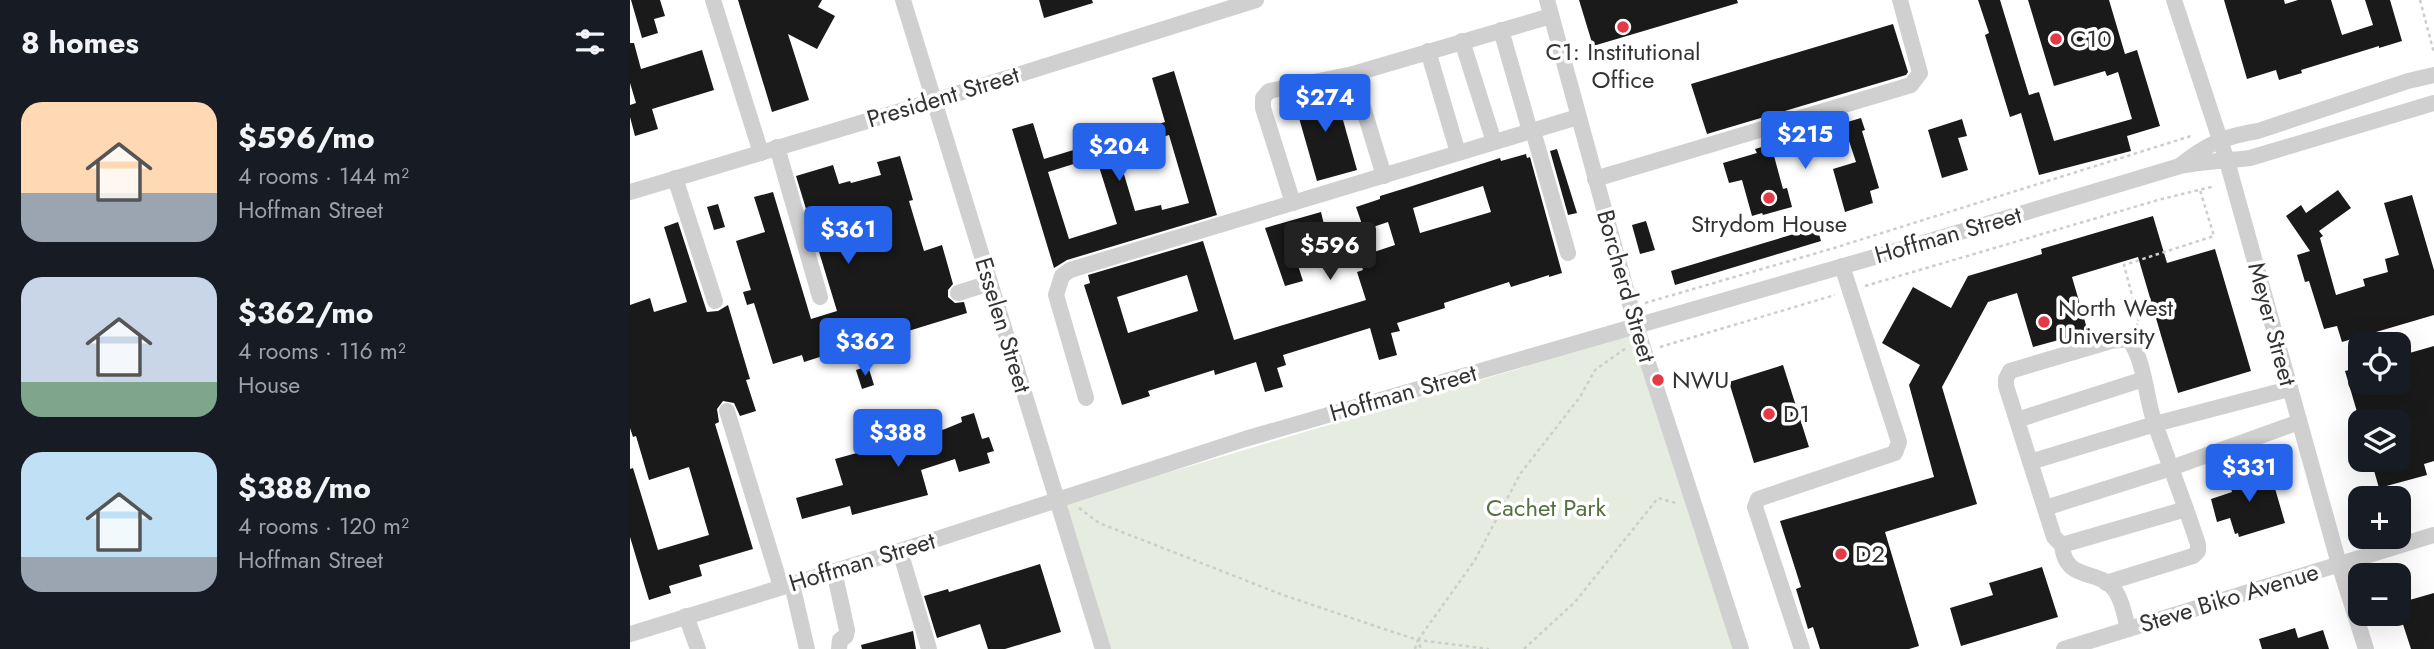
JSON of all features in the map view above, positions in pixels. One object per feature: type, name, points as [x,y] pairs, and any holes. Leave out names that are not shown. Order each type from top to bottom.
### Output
[{"type":"street","points":[[713,0],[761,153]]},
{"type":"street","name":"Esselen Street","points":[[904,0],[990,283],[1061,499],[1102,649]]},
{"type":"street","name":"President Street","points":[[630,192],[934,101],[1256,0]]},
{"type":"street","points":[[1595,178],[1911,85],[1920,73],[1900,0]]},
{"type":"street","name":"Meyer Street","points":[[2174,0],[2227,161],[2339,564],[2366,649]]},
{"type":"street","points":[[1293,203],[1263,108],[1263,98],[1269,91],[1353,74],[1501,30],[1549,8]]},
{"type":"street","name":"Borcherd Street","points":[[1549,8],[1630,307],[1741,649]]},
{"type":"street","points":[[1501,30],[1568,253]]},
{"type":"street","points":[[1462,41],[1494,142]]},
{"type":"street","points":[[1428,51],[1458,153]]},
{"type":"street","points":[[1353,74],[1384,176]]},
{"type":"street","name":"Hoffman Street","points":[[2180,166],[2202,147],[2434,75]]},
{"type":"street","name":"Hoffman Street","points":[[630,634],[900,551],[1245,439],[1640,339],[1842,266],[2180,166],[2249,158],[2434,103]]},
{"type":"street","points":[[1086,398],[1056,295],[1062,276],[1070,270],[1578,117]]},
{"type":"street","points":[[777,147],[820,297]]},
{"type":"street","points":[[675,178],[715,301]]},
{"type":"street","points":[[1802,649],[1755,508],[1758,499],[1895,453],[1899,442],[1842,266]]},
{"type":"street","points":[[958,293],[990,283]]},
{"type":"street","points":[[2106,583],[2193,556],[2198,551],[2198,544],[2155,424],[2134,346],[2129,339],[2111,341],[2010,371],[2006,379],[2054,537],[2062,545],[2063,557],[2067,565],[2116,590],[2128,629]]},
{"type":"street","points":[[2017,420],[2144,379]]},
{"type":"street","points":[[2030,462],[2155,424],[2290,389]]},
{"type":"street","points":[[727,411],[807,649]]},
{"type":"street","points":[[2045,508],[2171,468],[2299,422]]},
{"type":"street","points":[[2062,545],[2186,509]]},
{"type":"street","name":"Steve Biko Avenue","points":[[2064,649],[2434,536]]},
{"type":"street","points":[[900,551],[929,649]]},
{"type":"street","points":[[834,571],[847,630],[846,636],[840,640],[839,649]]},
{"type":"street","points":[[686,616],[698,649]]},
{"type":"path","points":[[2420,0],[2434,53]]},
{"type":"path","points":[[1630,307],[1834,248],[2197,134]]},
{"type":"path","points":[[1415,649],[1418,639],[1475,560],[1520,474],[1580,397],[1595,370],[1640,339],[1850,290],[2215,186]]},
{"type":"path","points":[[2129,339],[2139,322],[2124,265],[2214,236],[2200,190]]},
{"type":"path","points":[[1524,649],[1575,602],[1658,498],[1696,510]]},
{"type":"path","points":[[1061,499],[1099,523],[1283,595],[1418,639],[1489,649]]},
{"type":"path","points":[[1418,639],[1421,649]]},
{"type":"green space","name":"Cachet Park","points":[[1642,332],[1739,649],[1106,649],[1062,504]]},
{"type":"building","points":[[631,0],[660,0],[665,16],[654,19],[658,33],[642,38]]},
{"type":"building","points":[[738,0],[822,0],[818,7],[835,16],[817,49],[788,34],[809,100],[772,112]]},
{"type":"building","points":[[1039,0],[1092,0],[1093,3],[1044,18]]},
{"type":"building","name":"C1: Institutional Office","points":[[1579,0],[1737,0],[1738,3],[1593,46]]},
{"type":"building","points":[[1978,0],[2000,0],[2029,95],[2039,92],[2054,141],[2132,119],[2118,72],[2107,76],[2105,71],[2054,86],[2028,0],[2109,0],[2125,54],[2137,50],[2160,126],[2127,136],[2131,151],[2039,175],[2021,113],[2010,117],[1985,35],[1989,33]]},
{"type":"building","points":[[2224,0],[2284,0],[2285,4],[2298,0],[2331,0],[2342,35],[2373,25],[2365,0],[2390,0],[2402,41],[2301,70],[2302,73],[2279,80],[2276,70],[2247,79]]},
{"type":"building","points":[[1893,24],[1908,72],[1906,75],[1707,134],[1691,84]]},
{"type":"building","points":[[630,43],[634,43],[641,69],[702,50],[714,90],[652,109],[658,129],[635,136],[630,117],[630,105],[636,103],[630,83]]},
{"type":"building","points":[[1174,71],[1217,215],[1067,260],[1054,268],[1012,129],[1033,123],[1044,159],[1165,122],[1152,78]],"holes":[[[1169,135],[1189,203],[1162,210],[1161,205],[1135,211],[1117,151]],[[1096,157],[1117,224],[1069,239],[1048,172]]]},
{"type":"building","points":[[1334,88],[1357,170],[1317,181],[1293,97]]},
{"type":"building","points":[[1861,118],[1865,130],[1862,131],[1879,188],[1870,191],[1873,203],[1845,212],[1833,169],[1856,162],[1847,135],[1774,156],[1783,189],[1787,188],[1792,207],[1752,216],[1742,180],[1729,183],[1723,163],[1757,153],[1755,149]]},
{"type":"building","points":[[1962,119],[1967,136],[1958,138],[1968,170],[1942,178],[1928,130]]},
{"type":"building","points":[[1557,149],[1577,213],[1568,215],[1550,151]]},
{"type":"building","points":[[1526,154],[1527,158],[1530,157],[1562,273],[1511,287],[1509,282],[1444,303],[1445,308],[1397,323],[1400,331],[1391,333],[1397,355],[1379,360],[1370,328],[1283,355],[1286,365],[1277,368],[1283,387],[1265,392],[1256,362],[1215,375],[1214,370],[1148,391],[1150,396],[1122,405],[1084,285],[1090,283],[1088,275],[1203,241],[1234,340],[1366,300],[1357,272],[1363,270],[1359,257],[1395,245],[1388,222],[1364,230],[1356,207],[1380,199],[1380,196],[1500,158],[1501,161]],"holes":[[[1483,186],[1491,212],[1420,233],[1413,208]],[[1187,275],[1198,311],[1128,333],[1117,297]]]},
{"type":"building","points":[[900,156],[913,200],[909,201],[924,251],[942,245],[953,284],[948,290],[948,297],[955,303],[964,302],[967,313],[905,332],[906,336],[890,341],[887,331],[821,351],[823,356],[804,362],[802,355],[773,364],[754,303],[747,305],[743,292],[751,290],[736,241],[765,232],[754,197],[773,192],[811,319],[837,311],[796,176],[833,165],[839,184],[851,183],[881,175],[877,162]]},
{"type":"building","points":[[2338,190],[2351,208],[2319,231],[2323,236],[2320,238],[2336,295],[2365,286],[2363,279],[2388,272],[2385,259],[2399,255],[2384,203],[2412,195],[2434,270],[2434,315],[2376,332],[2348,332],[2348,340],[2342,342],[2337,326],[2324,329],[2309,281],[2305,282],[2297,255],[2310,251],[2286,216],[2301,205],[2306,213]]},
{"type":"building","points":[[718,204],[725,227],[714,230],[707,207]]},
{"type":"building","points":[[1321,212],[1328,241],[1294,253],[1303,281],[1285,286],[1265,228]]},
{"type":"building","points":[[2153,216],[2167,263],[2215,249],[2251,371],[2178,393],[2138,257],[2072,277],[2088,332],[2033,347],[2017,293],[1988,302],[1942,387],[1977,504],[1885,532],[1919,646],[1909,649],[1820,649],[1813,627],[1808,629],[1796,589],[1801,587],[1780,521],[1934,477],[1909,385],[1920,365],[1882,343],[1913,287],[1951,308],[1968,276],[2042,254],[2041,249]]},
{"type":"building","points":[[1646,221],[1655,250],[1640,254],[1632,225]]},
{"type":"building","points":[[678,222],[707,312],[718,311],[728,305],[750,379],[746,380],[756,411],[740,416],[734,403],[723,401],[717,409],[719,422],[715,424],[753,549],[699,565],[702,576],[669,586],[671,593],[649,600],[630,537],[630,469],[633,468],[658,550],[709,535],[689,467],[649,480],[636,436],[633,437],[630,428],[630,305],[650,298],[654,312],[687,302],[664,227]]},
{"type":"building","points":[[1817,227],[1821,241],[1675,285],[1671,271]]},
{"type":"building","points":[[2434,346],[2434,461],[2424,464],[2427,475],[2378,486],[2374,472],[2411,472],[2411,409],[2356,409],[2352,395],[2411,395],[2411,353]]},
{"type":"building","name":"D1","points":[[1783,365],[1809,447],[1754,463],[1729,382]]},
{"type":"building","points":[[868,366],[874,385],[862,389],[856,370]]},
{"type":"building","points":[[974,413],[982,439],[989,437],[994,451],[987,453],[990,463],[959,472],[955,459],[921,470],[928,495],[852,515],[850,506],[802,519],[796,498],[843,485],[835,459],[882,446],[880,440],[909,431],[912,439],[945,429],[962,422],[961,417]]},
{"type":"building","points":[[2259,467],[2266,487],[2274,485],[2285,523],[2239,537],[2238,533],[2235,534],[2230,518],[2217,522],[2211,499],[2232,492],[2227,477]]},
{"type":"building","points":[[1040,564],[1061,632],[1005,649],[988,649],[980,624],[937,638],[924,596],[948,589],[949,592]]},
{"type":"building","points":[[2042,567],[2058,617],[1961,646],[1950,608],[1993,595],[1989,583]]},
{"type":"building","points":[[2434,593],[2434,649],[2411,649],[2404,626],[2411,626],[2411,600]]},
{"type":"building","points":[[2295,628],[2298,638],[2323,630],[2329,649],[2262,649],[2259,639]]},
{"type":"building","points":[[913,631],[916,649],[862,649],[861,645]]},
{"type":"place","name":"C1: Institutional Office","points":[[1623,27]]},
{"type":"place","name":"C10","points":[[2056,39]]},
{"type":"place","name":"Strydom House","points":[[1769,198]]},
{"type":"place","name":"North West University","points":[[2044,322]]},
{"type":"place","name":"NWU","points":[[1658,380]]},
{"type":"place","name":"D1","points":[[1769,414]]},
{"type":"place","name":"D2","points":[[1841,554]]}]
